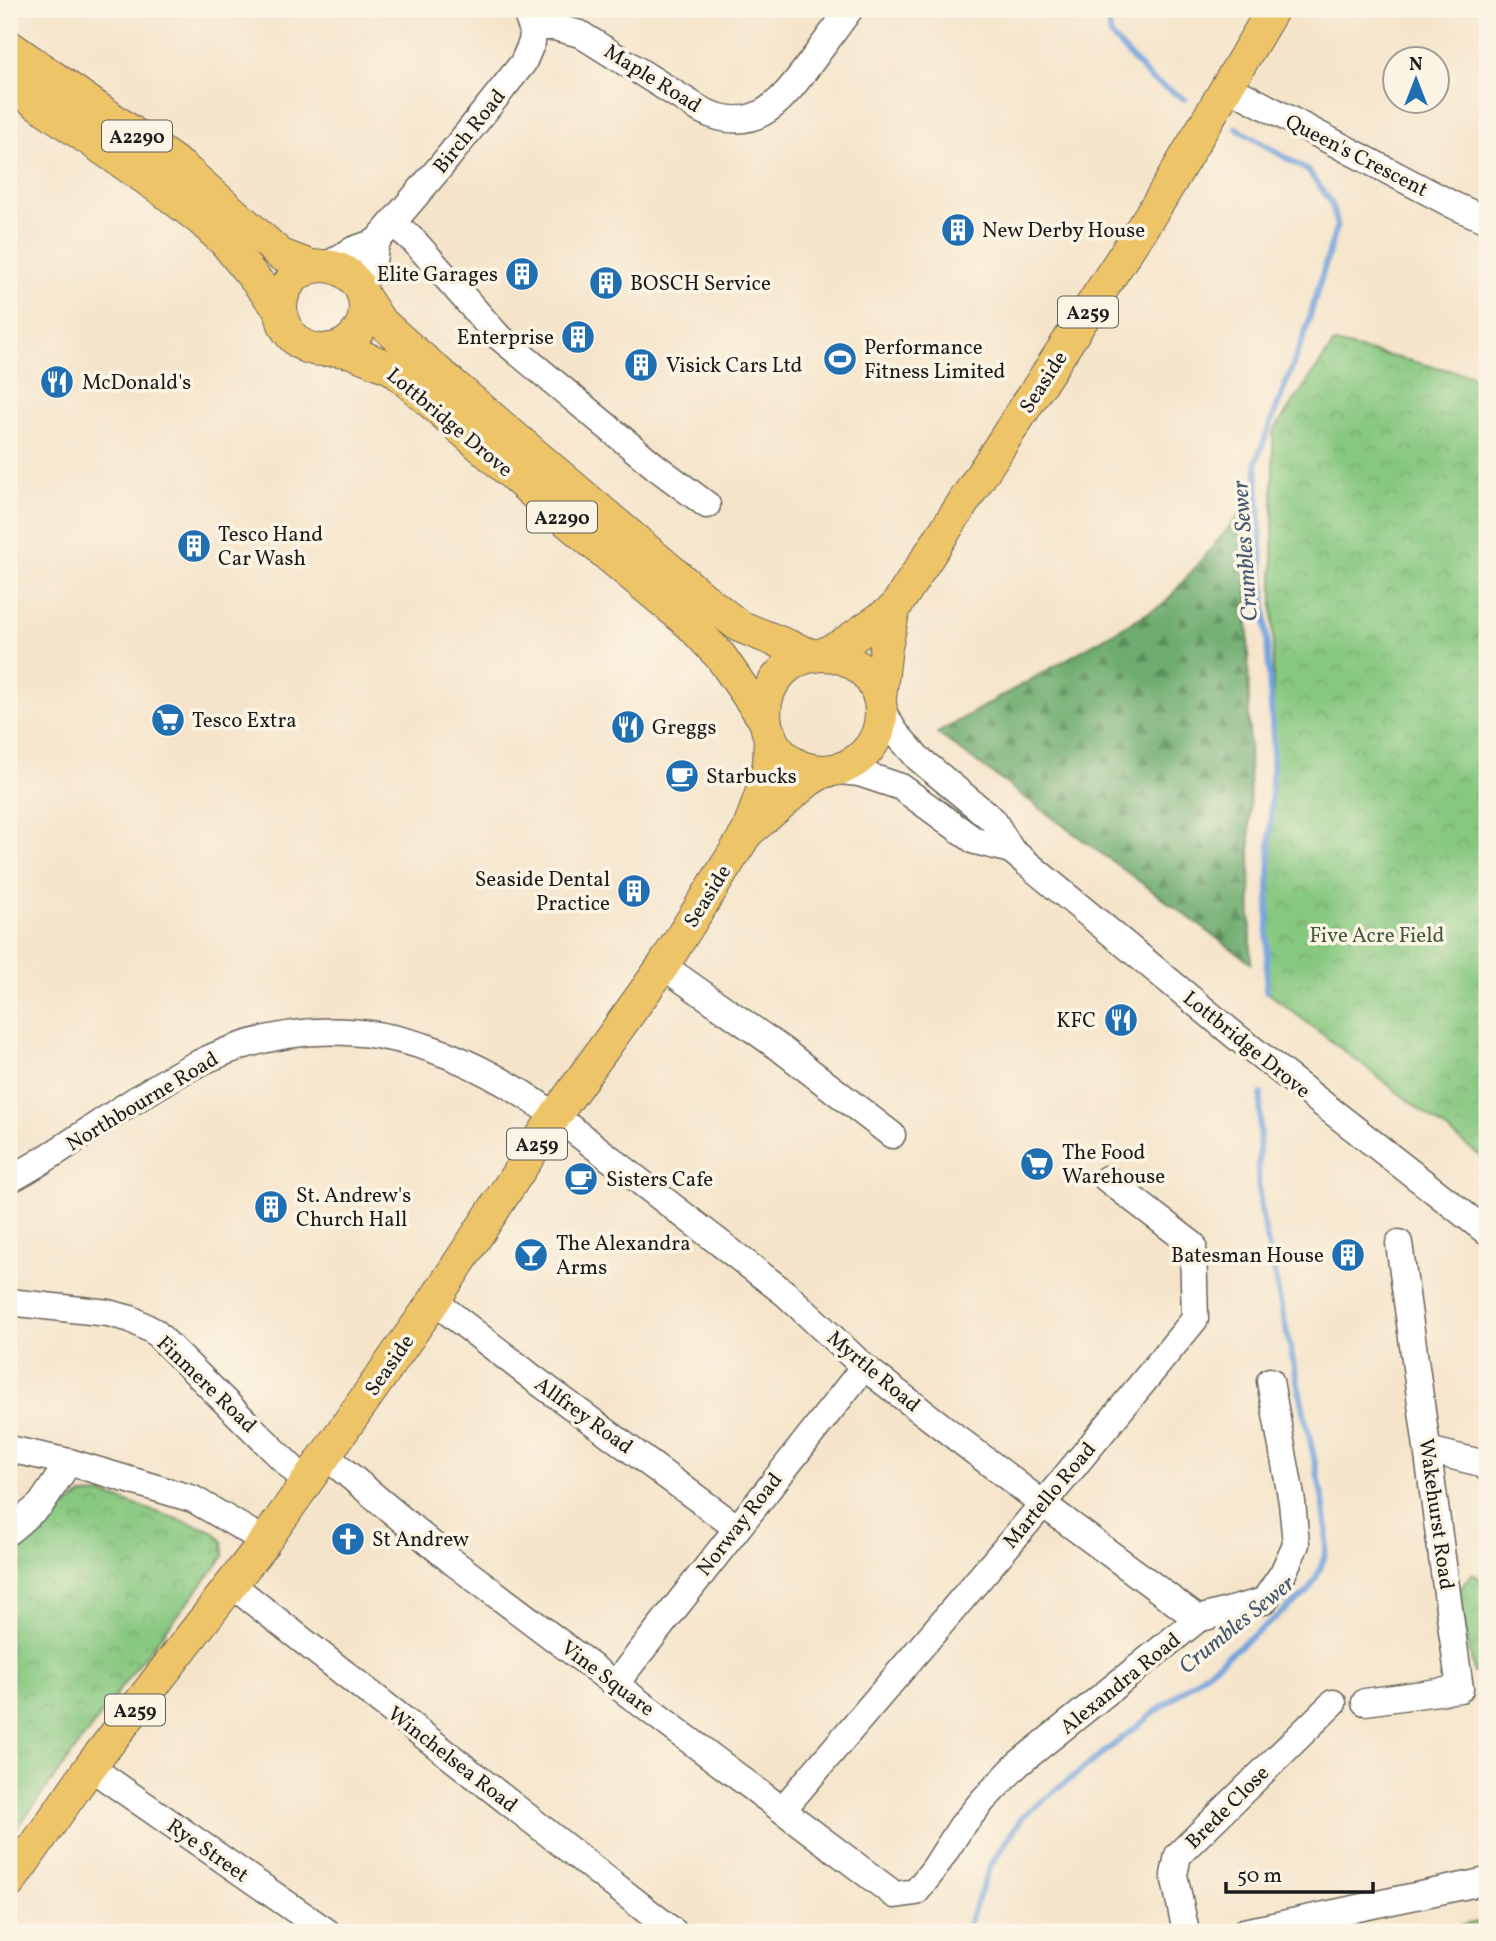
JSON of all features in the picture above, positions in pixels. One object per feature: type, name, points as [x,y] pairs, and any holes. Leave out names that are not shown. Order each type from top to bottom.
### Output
[{"type":"main road","name":"Seaside","points":[[880,703],[886,647],[894,609],[1160,200],[1273,9]]},
{"type":"main road","name":"A2290","points":[[9,46],[183,168],[281,255],[320,267]]},
{"type":"main road","name":"A2290","points":[[9,84],[200,219],[225,242],[281,311]]},
{"type":"main road","points":[[320,267],[340,270],[352,277],[362,293],[365,308],[359,331],[341,346],[330,349],[308,347],[297,340],[288,331],[281,311],[283,296],[289,283],[299,273],[320,267]]},
{"type":"main road","name":"Lottbridge Drove","points":[[362,293],[379,320],[411,349],[701,596],[739,626],[817,655]]},
{"type":"main road","name":"Lottbridge Drove","points":[[330,349],[351,352],[393,369],[538,497],[691,625],[721,657],[768,728]]},
{"type":"main road","name":"Seaside","points":[[817,655],[840,646],[894,609]]},
{"type":"main road","points":[[817,655],[838,657],[854,664],[867,675],[880,703],[879,729],[872,744],[848,765],[828,770],[802,766],[785,756],[778,749],[768,728],[765,707],[776,679],[799,660],[817,655]]},
{"type":"main road","name":"Seaside","points":[[9,1884],[90,1767],[232,1586],[307,1483],[434,1301],[555,1116],[663,966],[748,831],[769,763],[768,728]]},
{"type":"main road","name":"Seaside","points":[[748,831],[808,781],[828,770]]},
{"type":"street","name":"Maple Road","points":[[529,20],[543,27],[555,27],[580,34],[701,110],[712,116],[736,120],[761,115],[780,103],[850,9]]},
{"type":"street","name":"Birch Road","points":[[362,293],[385,233],[523,63],[532,42],[529,20]]},
{"type":"street","name":"Queen's Crescent","points":[[1228,88],[1487,220]]},
{"type":"street","name":"Birch Road","points":[[320,267],[385,233]]},
{"type":"street","points":[[385,233],[415,242],[497,335],[656,467],[707,505]]},
{"type":"street","name":"Lottbridge Drove","points":[[880,703],[895,732],[918,758],[993,820],[1011,850],[1238,1038],[1487,1232]]},
{"type":"street","name":"Lottbridge Drove","points":[[828,770],[859,773],[901,787],[975,841],[1011,850]]},
{"type":"street","points":[[663,966],[781,1049],[892,1135]]},
{"type":"street","name":"Northbourne Road","points":[[9,1180],[87,1134],[189,1068],[225,1051],[268,1039],[309,1033],[365,1033],[391,1036],[425,1046],[469,1064],[530,1098],[555,1116]]},
{"type":"street","name":"Myrtle Road","points":[[555,1116],[786,1294],[864,1367],[1198,1619]]},
{"type":"street","name":"Martello Road","points":[[783,1809],[1043,1504],[1195,1319],[1193,1245],[1107,1179]]},
{"type":"street","name":"Wakehurst Road","points":[[1365,1702],[1460,1689],[1399,1243]]},
{"type":"street","name":"Allfrey Road","points":[[434,1301],[533,1378],[736,1527]]},
{"type":"street","name":"Finmere Road","points":[[9,1302],[107,1313],[131,1319],[155,1332],[307,1483]]},
{"type":"street","name":"Norway Road","points":[[616,1683],[864,1367]]},
{"type":"street","name":"Alexandra Road","points":[[895,1895],[916,1892],[961,1827],[1018,1764],[1198,1619],[1264,1601],[1283,1573],[1296,1544],[1292,1502],[1270,1381]]},
{"type":"street","points":[[9,1449],[69,1462],[193,1499],[265,1541]]},
{"type":"street","points":[[1428,1450],[1487,1468]]},
{"type":"street","name":"Vine Square","points":[[326,1456],[453,1562],[895,1895]]},
{"type":"street","points":[[9,1531],[41,1504],[69,1462]]},
{"type":"street","name":"Winchelsea Road","points":[[232,1586],[674,1932]]},
{"type":"street","name":"Brede Close","points":[[1186,1932],[1174,1875],[1178,1855],[1332,1703]]},
{"type":"street","name":"Rye Street","points":[[90,1767],[327,1932]]},
{"type":"street","points":[[1244,1932],[1487,1881]]},
{"type":"green space","name":"Five Acre Field","points":[[1334,343],[1487,379],[1487,1161],[1266,991],[1273,738],[1273,432]]},
{"type":"green space","points":[[1247,506],[1251,963],[937,733],[1165,603]]},
{"type":"green space","points":[[103,1494],[213,1531],[223,1542],[224,1556],[132,1673],[9,1839],[9,1549],[82,1495]]},
{"type":"green space","points":[[1473,1573],[1487,1585],[1487,1671],[1474,1673],[1458,1592]]},
{"type":"green space","points":[[1487,1920],[1487,1932],[1428,1932]]},
{"type":"waterway","name":"Crumbles Sewer","points":[[1106,9],[1111,36],[1152,80],[1185,99]]},
{"type":"waterway","name":"Crumbles Sewer","points":[[1236,128],[1308,171],[1331,202],[1337,225],[1304,336],[1256,462],[1273,738],[1266,991]]},
{"type":"waterway","name":"Crumbles Sewer","points":[[966,1932],[990,1866],[1023,1816],[1307,1593],[1324,1559],[1327,1538],[1323,1500],[1262,1217],[1258,1182],[1261,1094]]},
{"type":"place","name":"New Derby House","points":[[958,230]]},
{"type":"place","name":"Elite Garages","points":[[522,274]]},
{"type":"place","name":"BOSCH Service","points":[[606,283]]},
{"type":"place","name":"Enterprise","points":[[578,337]]},
{"type":"place","name":"Performance Fitness Limited","points":[[840,359]]},
{"type":"place","name":"Visick Cars Ltd","points":[[641,365]]},
{"type":"place","name":"McDonald's","points":[[57,382]]},
{"type":"place","name":"Tesco Hand Car Wash","points":[[194,546]]},
{"type":"place","name":"Tesco Extra","points":[[168,720]]},
{"type":"place","name":"Greggs","points":[[628,727]]},
{"type":"place","name":"Starbucks","points":[[682,776]]},
{"type":"place","name":"Seaside Dental Practice","points":[[634,891]]},
{"type":"place","name":"KFC","points":[[1121,1020]]},
{"type":"place","name":"The Food Warehouse","points":[[1037,1164]]},
{"type":"place","name":"Sisters Cafe","points":[[581,1179]]},
{"type":"place","name":"St. Andrew's Church Hall","points":[[271,1207]]},
{"type":"place","name":"The Alexandra Arms","points":[[531,1255]]},
{"type":"place","name":"Batesman House","points":[[1348,1255]]},
{"type":"place","name":"St Andrew","points":[[348,1539]]}]
